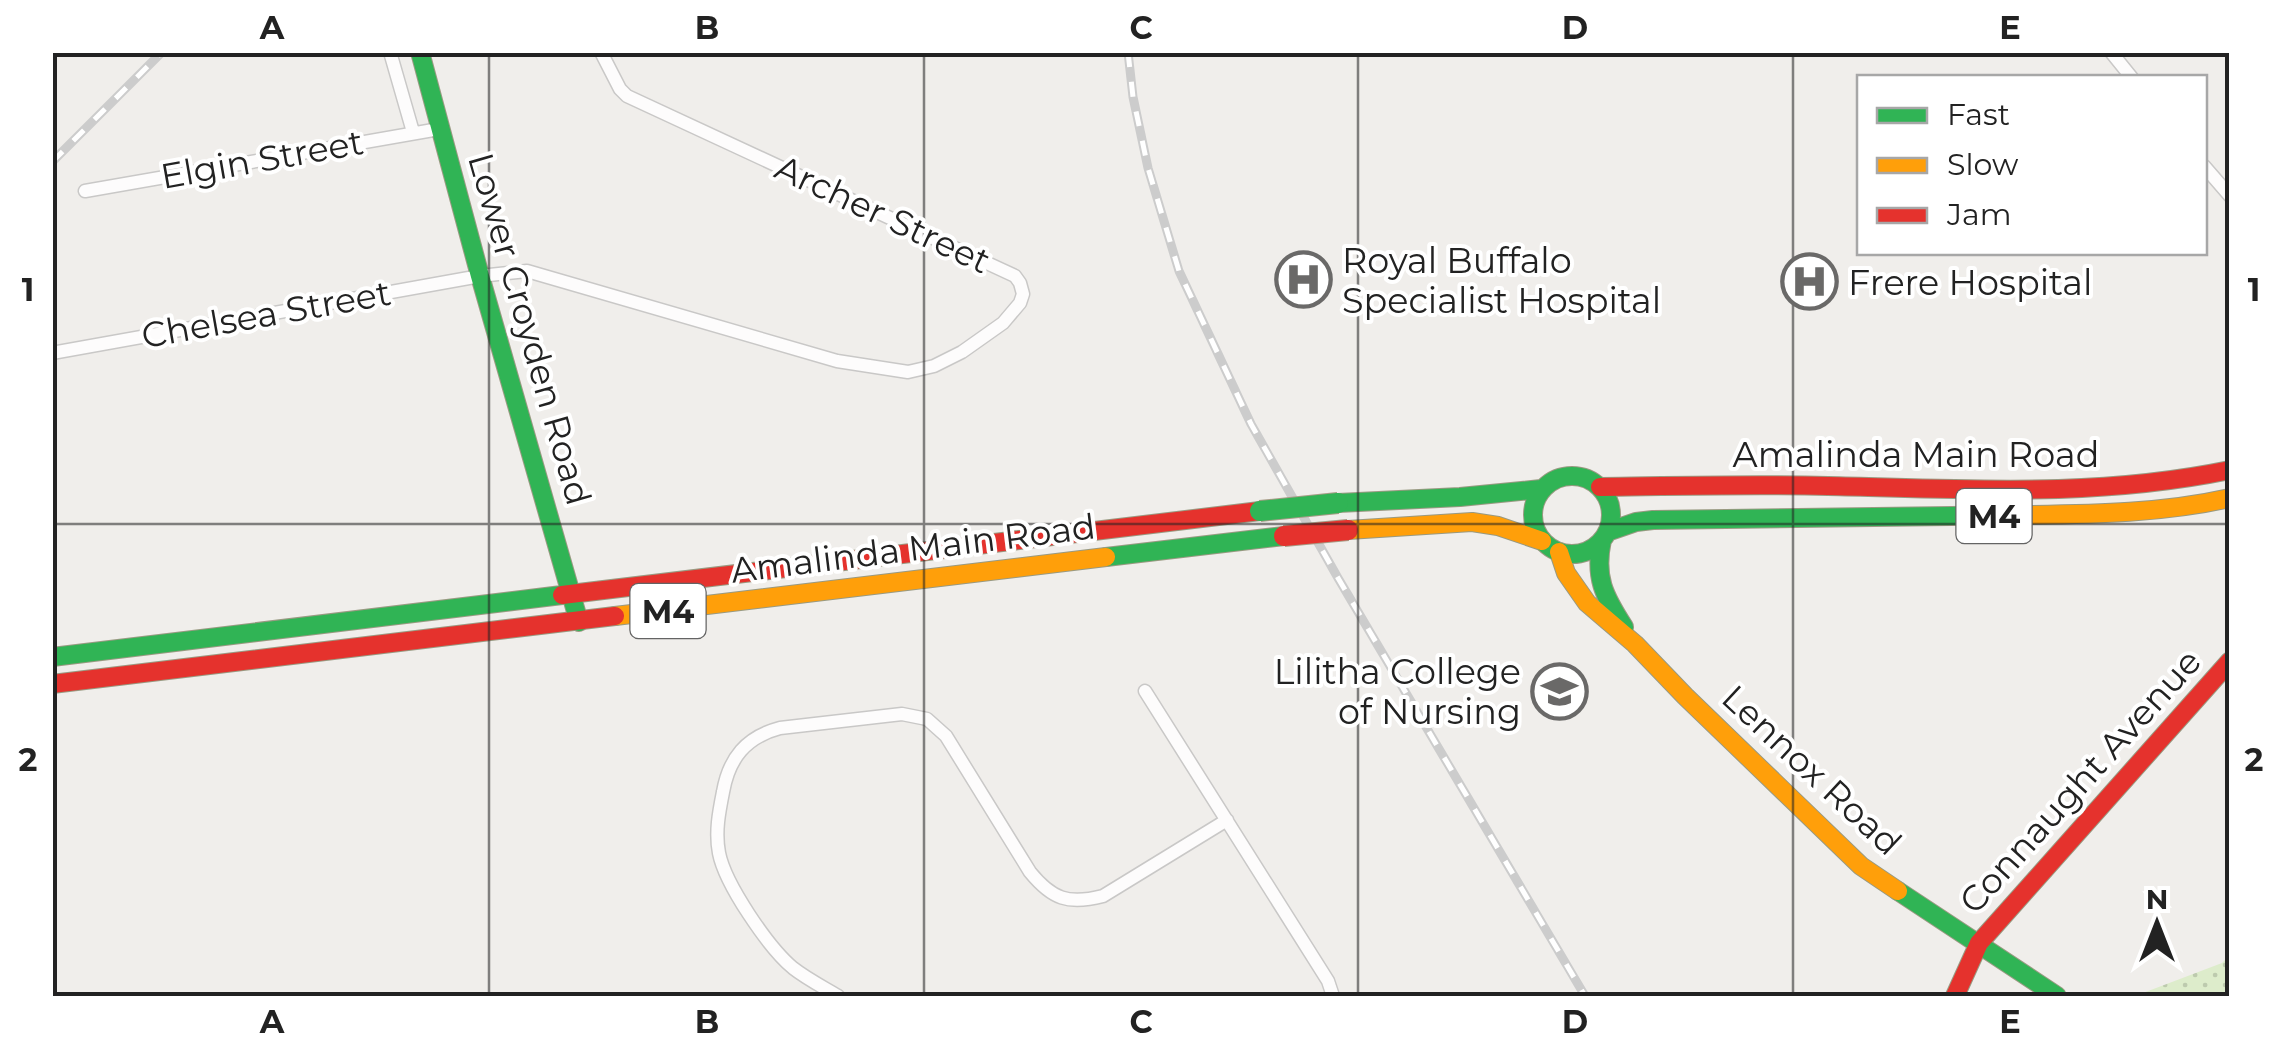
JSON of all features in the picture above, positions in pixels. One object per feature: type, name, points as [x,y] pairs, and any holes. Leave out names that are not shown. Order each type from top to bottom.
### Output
[{"type":"main road","name":"Lower Croyden Road","points":[[420,52],[579,622]]},
{"type":"main road","name":"Amalinda Main Road","points":[[52,657],[1338,503],[1542,490],[1564,476],[1577,476],[1600,487],[1773,484],[2026,492],[2109,488],[2230,470]]},
{"type":"main road","points":[[1600,487],[1611,508],[1605,536]]},
{"type":"main road","points":[[1542,490],[1532,510],[1536,532],[1551,546]]},
{"type":"main road","name":"Amalinda Main Road","points":[[52,684],[1348,530],[1472,522],[1498,526],[1571,554],[1583,552],[1605,536],[1636,522],[1653,520],[2127,514],[2230,498]]},
{"type":"main road","name":"Lennox Road","points":[[1605,536],[1597,559],[1597,574],[1635,644]]},
{"type":"main road","name":"Lennox Road","points":[[1551,546],[1587,603],[1635,644],[1862,866],[2057,996]]},
{"type":"main road","name":"Connaught Avenue","points":[[1955,996],[1979,943],[2229,662]]},
{"type":"street","points":[[390,52],[414,132]]},
{"type":"street","name":"Archer Street","points":[[480,276],[528,272],[837,361],[908,372],[934,366],[962,352],[1003,324],[1020,304],[1023,294],[1015,276],[627,96],[601,52]]},
{"type":"street","points":[[2110,52],[2129,75]]},
{"type":"street","name":"Elgin Street","points":[[85,191],[439,129]]},
{"type":"street","points":[[2207,169],[2230,196]]},
{"type":"street","name":"Chelsea Street","points":[[52,353],[480,276]]},
{"type":"street","points":[[1145,691],[1328,982],[1333,996]]},
{"type":"street","points":[[838,996],[780,955],[724,871],[717,838],[726,776],[741,748],[766,732],[902,714],[927,719],[946,736],[1030,872],[1047,890],[1071,900],[1103,896],[1227,820]]},
{"type":"green space","points":[[2229,956],[2229,996],[2135,996],[2222,963]]},
{"type":"railway","points":[[52,162],[162,52]]},
{"type":"railway","points":[[1128,52],[1148,168],[1179,271],[1251,424],[1585,996]]},
{"type":"traffic: fast","points":[[420,52],[579,622]]},
{"type":"traffic: fast","points":[[1572,476],[1600,487],[1611,515],[1600,543],[1572,554],[1544,543],[1533,515],[1544,487],[1572,476]]},
{"type":"traffic: fast","points":[[1338,503],[1541,489]]},
{"type":"traffic: fast","points":[[1260,511],[1338,503]]},
{"type":"traffic: fast","points":[[1607,532],[1653,520],[2028,515]]},
{"type":"traffic: fast","points":[[1106,557],[1284,536]]},
{"type":"traffic: fast","points":[[1602,540],[1599,565],[1603,586],[1624,627]]},
{"type":"traffic: fast","points":[[52,657],[562,595]]},
{"type":"traffic: fast","points":[[1898,891],[2057,996]]},
{"type":"traffic: slow","points":[[2028,515],[2155,510],[2230,498]]},
{"type":"traffic: slow","points":[[1348,530],[1472,522],[1542,541]]},
{"type":"traffic: slow","points":[[1559,552],[1566,573],[1587,603],[1635,644],[1861,866],[1898,891]]},
{"type":"traffic: slow","points":[[615,616],[1106,557]]},
{"type":"traffic: jam","points":[[1600,487],[1771,485],[2030,490],[2129,485],[2230,470]]},
{"type":"traffic: jam","points":[[562,595],[1260,511]]},
{"type":"traffic: jam","points":[[1284,536],[1348,530]]},
{"type":"traffic: jam","points":[[52,684],[615,616]]},
{"type":"traffic: jam","points":[[1955,996],[1979,943],[2230,661]]},
{"type":"place","name":"Royal Buffalo Specialist Hospital","points":[[1303,280]]},
{"type":"place","name":"Frere Hospital","points":[[1809,282]]},
{"type":"place","name":"Lilitha College of Nursing","points":[[1560,691]]}]
